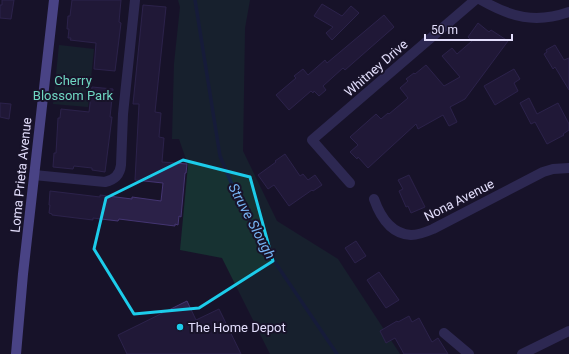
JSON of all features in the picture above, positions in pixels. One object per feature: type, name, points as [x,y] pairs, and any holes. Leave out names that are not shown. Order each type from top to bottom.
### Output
[{"type":"street","name":"Loma Prieta Avenue","points":[[16,354],[22,274],[54,0]]},
{"type":"street","points":[[34,175],[105,182],[115,178],[119,173],[121,165],[124,114],[135,0]]},
{"type":"street","name":"Whitney Drive","points":[[350,182],[312,140],[474,0]]},
{"type":"street","points":[[481,0],[504,12],[522,17],[544,18],[569,12]]},
{"type":"street","name":"Nona Avenue","points":[[374,199],[378,211],[390,226],[411,235],[420,234],[433,229],[544,172],[553,169],[569,168]]},
{"type":"street","points":[[522,354],[569,332]]},
{"type":"street","points":[[444,333],[469,354]]},
{"type":"highlighted area","points":[[183,160],[250,177],[273,261],[199,308],[134,314],[94,249],[106,198]]},
{"type":"green space","points":[[178,0],[250,0],[245,28],[243,151],[277,221],[338,259],[400,354],[270,354],[222,258],[180,250],[188,165],[179,139],[172,139],[174,64],[180,7]]},
{"type":"green space","name":"Cherry Blossom Park","points":[[59,45],[94,49],[88,107],[53,104]]},
{"type":"building","points":[[2,0],[14,0],[11,19],[0,18],[0,5],[2,5]]},
{"type":"building","points":[[72,0],[121,0],[119,22],[121,23],[115,71],[94,69],[96,43],[70,40],[71,38],[68,38],[68,16],[70,16]]},
{"type":"building","points":[[322,4],[342,16],[351,6],[359,13],[332,40],[326,33],[333,27],[314,16]]},
{"type":"building","points":[[143,5],[166,7],[155,112],[161,113],[159,137],[164,138],[162,162],[187,164],[181,217],[179,216],[178,225],[175,224],[175,226],[119,219],[118,221],[93,218],[93,220],[52,215],[49,213],[50,191],[100,197],[100,195],[132,199],[132,197],[161,201],[163,183],[135,180],[139,104],[133,104]]},
{"type":"building","points":[[384,15],[394,27],[345,70],[343,68],[323,86],[326,90],[319,96],[314,91],[313,93],[311,91],[289,110],[276,95],[296,78],[294,76],[303,69],[308,75],[325,60],[327,63]]},
{"type":"building","points":[[478,23],[489,32],[491,30],[508,41],[465,99],[450,107],[457,122],[449,126],[443,115],[418,129],[416,124],[368,168],[358,157],[357,159],[350,152],[358,145],[350,137],[376,114],[381,119],[408,98],[400,88],[408,81],[406,79],[426,65],[444,86],[460,77],[442,56],[452,48],[457,54],[472,41],[468,37]]},
{"type":"building","points":[[555,45],[564,60],[569,58],[569,90],[555,67],[553,69],[544,54],[547,52],[546,50]]},
{"type":"building","points":[[514,69],[520,79],[514,83],[518,91],[495,105],[484,86]]},
{"type":"building","points":[[92,87],[113,89],[110,117],[112,117],[105,172],[92,170],[92,168],[74,166],[73,169],[53,167],[54,153],[56,153],[58,118],[60,118],[61,109],[89,112]]},
{"type":"building","points":[[529,98],[537,114],[558,103],[569,124],[569,130],[563,134],[564,135],[547,144],[535,122],[531,124],[520,103]]},
{"type":"building","points":[[0,103],[11,104],[9,119],[0,117]]},
{"type":"building","points":[[285,154],[300,176],[303,174],[308,180],[315,175],[322,185],[289,206],[274,185],[268,189],[258,175]]},
{"type":"building","points":[[409,175],[425,207],[411,213],[408,206],[406,207],[399,191],[403,189],[398,180]]},
{"type":"building","points":[[356,241],[366,256],[355,263],[345,248]]},
{"type":"building","points":[[379,272],[399,300],[386,308],[367,280]]},
{"type":"building","name":"The Home Depot","points":[[187,301],[196,320],[219,309],[241,354],[127,354],[118,335]]},
{"type":"building","points":[[409,316],[412,322],[419,318],[432,342],[438,338],[448,354],[404,354],[395,338],[386,343],[380,331]]},
{"type":"waterway","name":"Struve Slough","points":[[195,0],[220,156],[238,199],[266,249],[337,354]]},
{"type":"place","name":"The Home Depot","points":[[180,327]]}]
